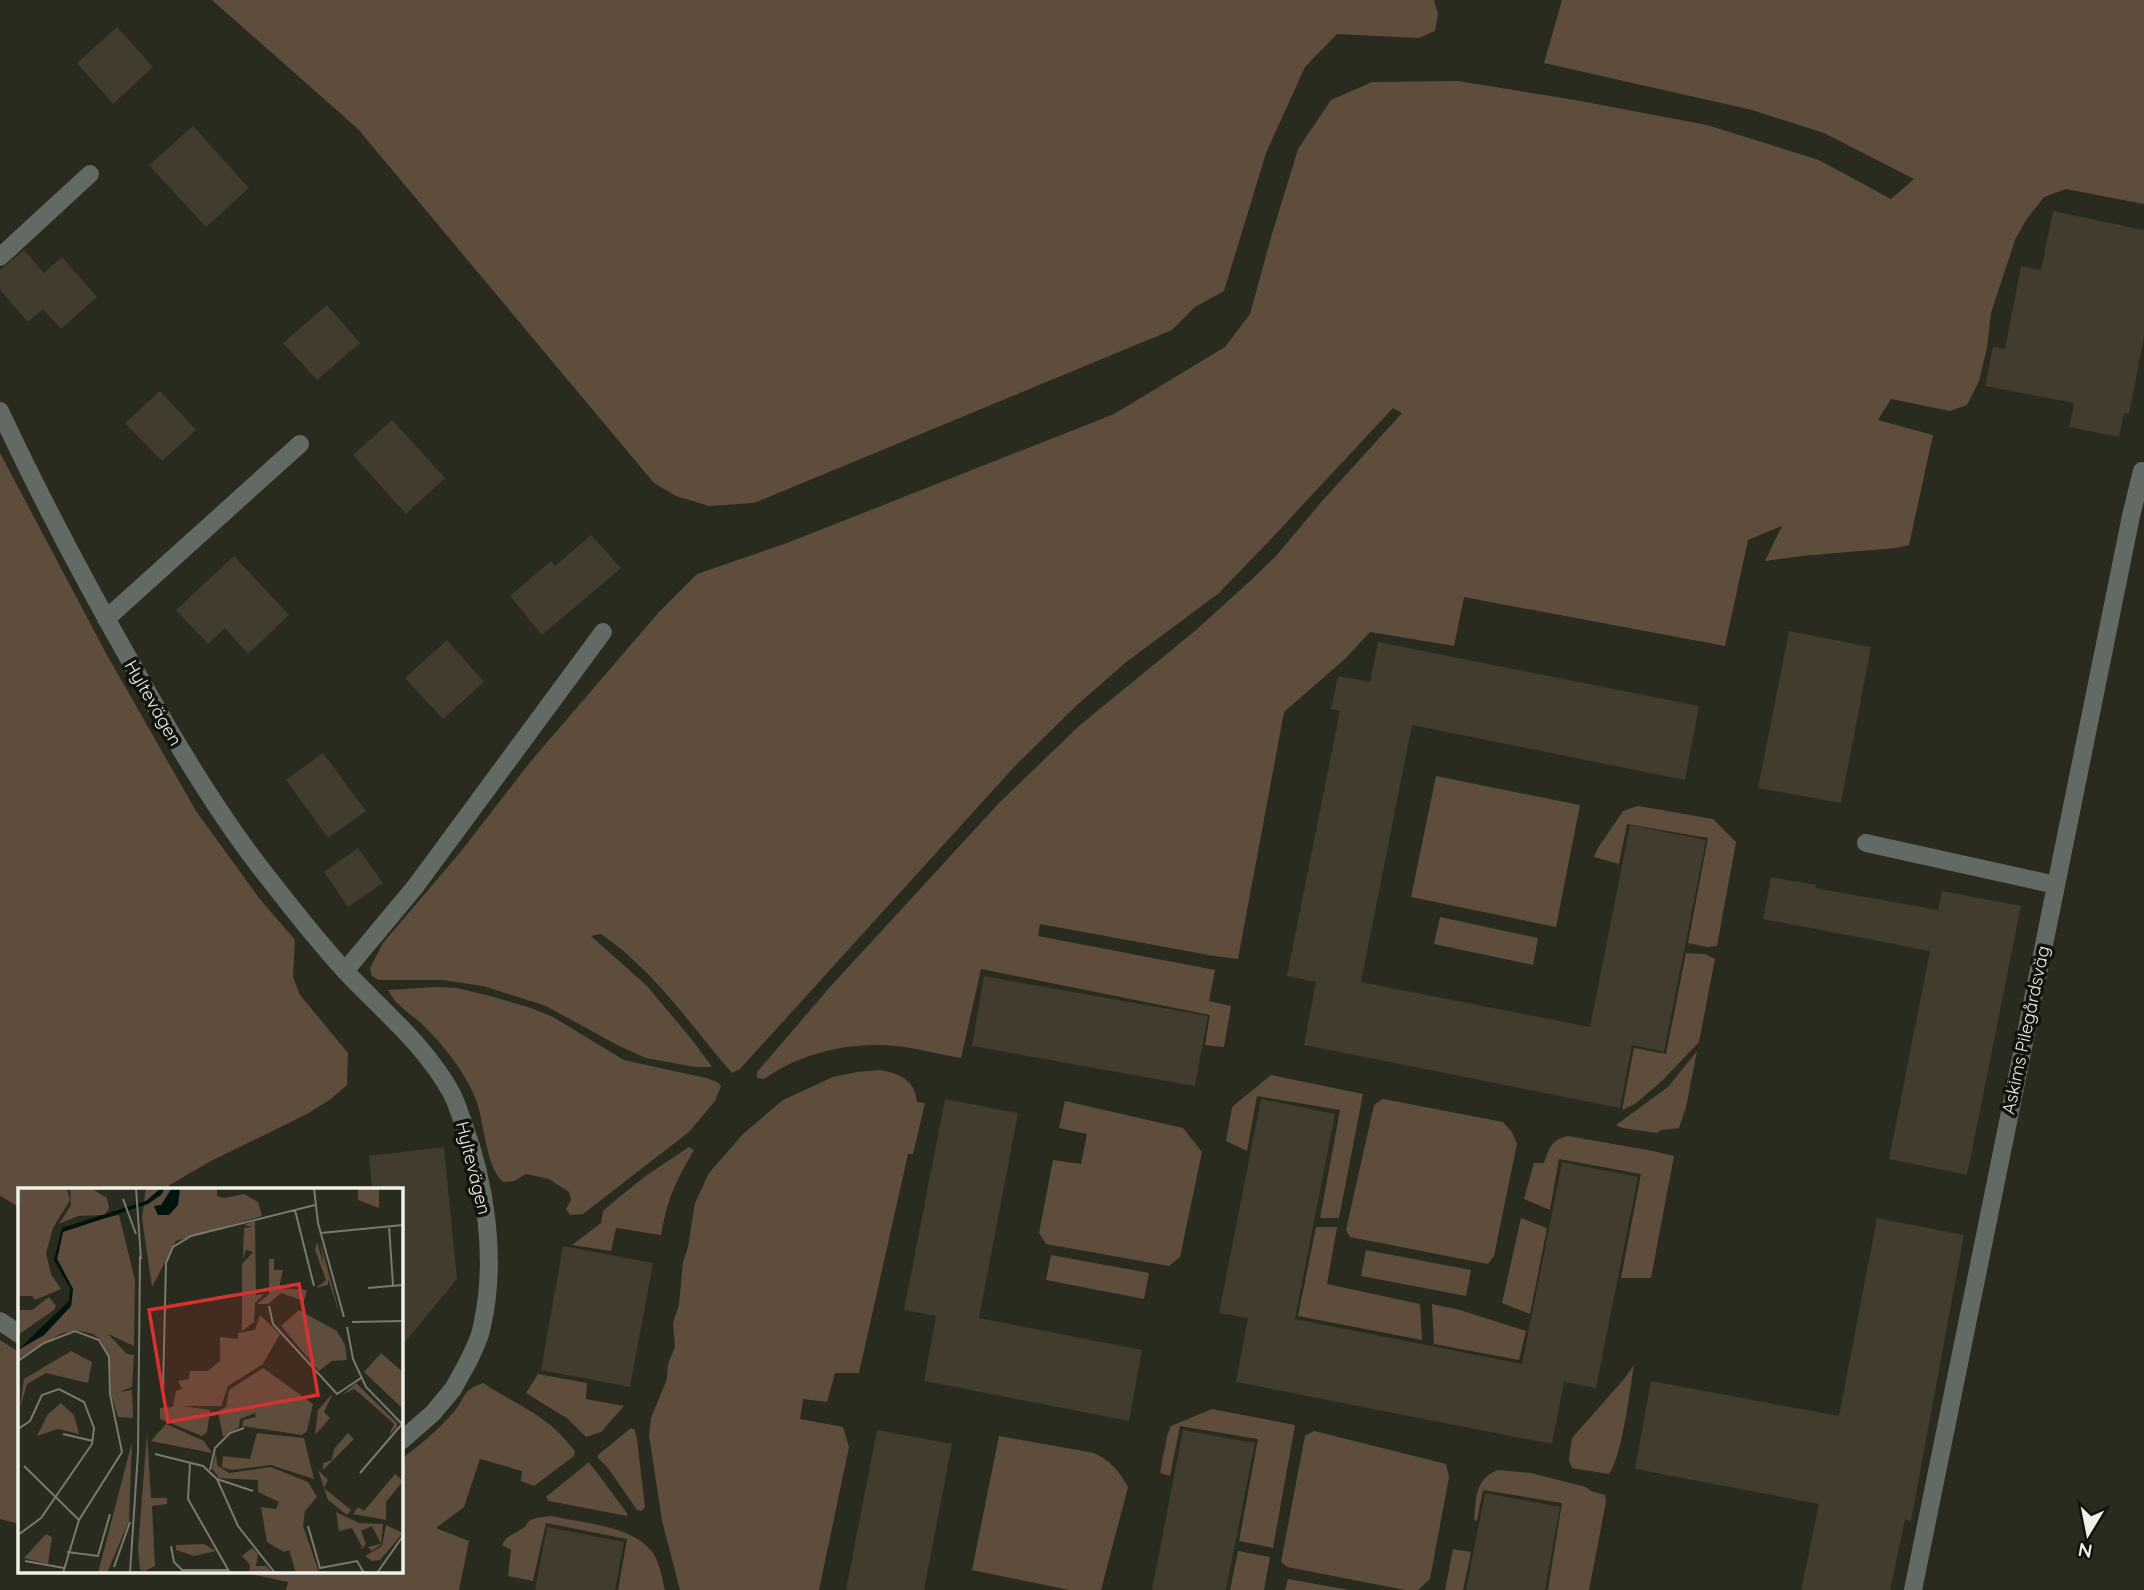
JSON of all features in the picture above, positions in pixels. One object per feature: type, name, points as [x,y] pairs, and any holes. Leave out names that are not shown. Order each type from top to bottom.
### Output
[{"type":"street","points":[[0,257],[90,174]]},
{"type":"street","name":"Hyltevägen","points":[[0,411],[42,500],[106,619],[174,741],[217,809],[260,867],[345,971],[421,1049],[452,1094],[477,1170],[489,1258],[488,1297],[482,1329],[453,1389],[402,1440]]},
{"type":"street","points":[[106,619],[300,444]]},
{"type":"street","name":"Askims Pilegårdsväg","points":[[1913,1590],[2142,471]]},
{"type":"street","points":[[345,971],[415,887],[603,632]]},
{"type":"street","points":[[1866,843],[2056,885]]},
{"type":"street","points":[[0,1321],[18,1333]]},
{"type":"shaded area","points":[[212,0],[1434,0],[1438,14],[1435,31],[1419,38],[1337,34],[1305,67],[1266,153],[1224,291],[1195,307],[1172,330],[754,503],[709,506],[676,496],[654,483],[358,129]]},
{"type":"shaded area","points":[[1562,0],[2144,0],[2144,204],[2066,189],[2044,197],[2015,240],[1991,313],[1987,348],[1979,381],[1967,405],[1950,411],[1891,399],[1878,420],[1933,435],[1909,545],[1765,561],[1782,526],[1748,540],[1725,646],[1464,597],[1454,646],[1370,632],[1346,658],[1284,712],[1238,959],[1040,924],[1038,936],[1215,970],[1209,1001],[1231,1006],[1224,1047],[1205,1045],[1210,1015],[981,969],[961,1058],[891,1045],[866,1045],[805,1057],[764,1079],[757,1078],[757,1072],[830,987],[1000,802],[1079,726],[1196,630],[1276,556],[1402,413],[1393,408],[1219,593],[1125,663],[1077,705],[1015,766],[740,1069],[732,1073],[655,982],[601,934],[591,936],[647,986],[712,1067],[695,1067],[646,1058],[546,1006],[483,986],[442,980],[379,980],[372,976],[370,968],[383,943],[462,850],[531,761],[659,612],[697,574],[787,543],[1114,414],[1225,347],[1250,314],[1298,149],[1331,100],[1372,82],[1458,81],[1707,125],[1819,160],[1891,199],[1914,179],[1824,133],[1752,110],[1544,63]]},
{"type":"shaded area","points":[[0,453],[107,655],[196,811],[259,898],[295,940],[293,977],[300,995],[348,1053],[347,1085],[331,1099],[165,1188],[18,1188],[18,1206],[0,1196]]},
{"type":"shaded area","points":[[1436,776],[1580,805],[1556,927],[1411,897]]},
{"type":"shaded area","points":[[1638,806],[1713,819],[1736,842],[1717,946],[1688,943],[1708,838],[1627,824],[1619,864],[1594,857],[1623,811]]},
{"type":"shaded area","points":[[1440,917],[1538,938],[1533,965],[1434,944]]},
{"type":"shaded area","points":[[1686,953],[1705,954],[1715,959],[1699,1042],[1663,1080],[1635,1104],[1622,1110],[1634,1048],[1666,1054]]},
{"type":"shaded area","points":[[457,988],[531,1008],[553,1017],[624,1060],[706,1078],[721,1086],[715,1101],[689,1132],[583,1214],[570,1215],[566,1209],[571,1200],[569,1192],[549,1179],[526,1174],[514,1181],[503,1182],[492,1164],[478,1105],[464,1075],[438,1041],[399,1005],[388,990]]},
{"type":"shaded area","points":[[1697,1051],[1679,1128],[1657,1133],[1616,1125],[1668,1087]]},
{"type":"shaded area","points":[[881,1070],[905,1079],[913,1088],[917,1102],[925,1103],[913,1154],[908,1154],[859,1373],[835,1373],[827,1402],[803,1399],[800,1419],[843,1427],[849,1447],[819,1590],[680,1590],[662,1521],[649,1435],[651,1418],[667,1379],[668,1364],[675,1347],[673,1323],[679,1305],[683,1262],[695,1203],[709,1173],[743,1134],[783,1100],[833,1077]]},
{"type":"shaded area","points":[[1271,1075],[1363,1094],[1339,1218],[1320,1218],[1340,1110],[1257,1096],[1247,1151],[1226,1141],[1232,1107]]},
{"type":"shaded area","points":[[1383,1099],[1503,1122],[1512,1132],[1517,1144],[1494,1256],[1488,1264],[1350,1237],[1346,1230],[1374,1105]]},
{"type":"shaded area","points":[[1065,1101],[1183,1128],[1202,1152],[1180,1257],[1169,1266],[1046,1244],[1039,1233],[1053,1160],[1081,1164],[1087,1134],[1059,1128]]},
{"type":"shaded area","points":[[1568,1136],[1674,1156],[1651,1278],[1621,1278],[1641,1174],[1559,1159],[1550,1210],[1524,1199],[1534,1163],[1544,1163],[1552,1145]]},
{"type":"shaded area","points":[[689,1147],[694,1150],[673,1191],[661,1235],[616,1228],[611,1251],[572,1245],[601,1223],[603,1211],[618,1198]]},
{"type":"shaded area","points":[[1521,1218],[1547,1228],[1530,1314],[1502,1303]]},
{"type":"shaded area","points":[[1316,1227],[1337,1227],[1327,1284],[1420,1304],[1422,1340],[1298,1316]]},
{"type":"shaded area","points":[[1366,1250],[1471,1270],[1466,1296],[1361,1276]]},
{"type":"shaded area","points":[[1051,1255],[1149,1273],[1144,1299],[1046,1280]]},
{"type":"shaded area","points":[[1432,1304],[1526,1331],[1519,1360],[1434,1344]]},
{"type":"shaded area","points":[[0,1340],[18,1351],[18,1524],[0,1519]]},
{"type":"shaded area","points":[[1634,1365],[1622,1438],[1609,1474],[1572,1468],[1569,1460],[1572,1438]]},
{"type":"shaded area","points":[[538,1374],[587,1383],[586,1399],[624,1406],[601,1432],[586,1437],[568,1419],[526,1393]]},
{"type":"shaded area","points":[[483,1383],[530,1411],[548,1423],[575,1451],[574,1456],[534,1486],[521,1481],[522,1471],[480,1459],[464,1507],[436,1528],[469,1541],[459,1590],[286,1590],[288,1582],[242,1572],[402,1572],[402,1458],[440,1426],[475,1386]]},
{"type":"shaded area","points":[[1212,1409],[1295,1425],[1273,1548],[1239,1541],[1258,1439],[1180,1426],[1170,1476],[1160,1473],[1171,1426]]},
{"type":"shaded area","points":[[631,1428],[635,1430],[637,1439],[645,1507],[642,1511],[637,1510],[598,1458],[598,1455]]},
{"type":"shaded area","points":[[1314,1431],[1446,1464],[1449,1477],[1430,1579],[1418,1590],[1405,1590],[1287,1567],[1281,1562],[1305,1436]]},
{"type":"shaded area","points":[[999,1436],[1094,1453],[1110,1463],[1121,1476],[1128,1487],[1101,1590],[1069,1590],[972,1570]]},
{"type":"shaded area","points":[[589,1462],[627,1516],[549,1501],[546,1497]]},
{"type":"shaded area","points":[[1498,1470],[1531,1473],[1586,1487],[1605,1495],[1606,1502],[1589,1590],[1548,1590],[1562,1503],[1483,1490],[1477,1521],[1474,1520],[1478,1490],[1485,1478]]},
{"type":"shaded area","points":[[552,1516],[621,1531],[644,1544],[655,1557],[665,1590],[618,1590],[627,1539],[546,1523],[533,1581],[508,1576],[511,1550],[502,1545],[504,1542],[531,1520]]},
{"type":"shaded area","points":[[1453,1549],[1471,1552],[1463,1590],[1445,1590]]},
{"type":"shaded area","points":[[1238,1551],[1270,1557],[1264,1590],[1230,1590]]},
{"type":"shaded area","points":[[1288,1579],[1349,1590],[1285,1590]]},
{"type":"building","points":[[117,27],[153,67],[113,104],[77,63]]},
{"type":"building","points":[[193,126],[249,188],[206,227],[149,165]]},
{"type":"building","points":[[2053,211],[2144,230],[2144,337],[2129,414],[2124,413],[2119,437],[2069,427],[2074,403],[1985,386],[1993,347],[2005,349],[2021,266],[2041,270]]},
{"type":"building","points":[[24,250],[44,273],[62,257],[97,297],[61,329],[43,309],[28,322],[0,290],[0,270]]},
{"type":"building","points":[[327,305],[360,343],[317,380],[283,343]]},
{"type":"building","points":[[160,391],[196,430],[162,461],[125,423]]},
{"type":"building","points":[[392,420],[445,478],[406,514],[353,455]]},
{"type":"building","points":[[591,535],[621,568],[542,635],[510,596],[551,561],[555,566]]},
{"type":"building","points":[[234,556],[289,615],[248,654],[225,628],[208,644],[176,610]]},
{"type":"building","points":[[1789,631],[1871,647],[1841,803],[1758,788]]},
{"type":"building","points":[[447,640],[484,682],[443,719],[405,678]]},
{"type":"building","points":[[1378,642],[1699,706],[1685,780],[1412,725],[1361,982],[1590,1027],[1630,825],[1706,840],[1664,1052],[1632,1045],[1620,1108],[1304,1045],[1316,982],[1287,976],[1340,711],[1331,709],[1338,676],[1370,682]]},
{"type":"building","points":[[323,753],[366,811],[328,838],[286,780]]},
{"type":"building","points":[[358,848],[383,883],[348,907],[324,872]]},
{"type":"building","points":[[1771,877],[1816,885],[1815,888],[1938,910],[1942,891],[2021,906],[1967,1175],[1889,1159],[1930,951],[1763,919]]},
{"type":"building","points":[[984,976],[1208,1016],[1195,1086],[972,1046]]},
{"type":"building","points":[[945,1099],[1018,1113],[979,1318],[1142,1350],[1129,1421],[924,1381],[936,1316],[904,1310]]},
{"type":"building","points":[[1261,1099],[1335,1114],[1295,1319],[1522,1364],[1562,1162],[1638,1177],[1596,1388],[1564,1382],[1552,1444],[1236,1382],[1248,1318],[1219,1313]]},
{"type":"building","points":[[444,1147],[457,1279],[402,1346],[402,1188],[372,1188],[369,1156]]},
{"type":"building","points":[[1877,1218],[1964,1235],[1911,1521],[1905,1520],[1890,1590],[1801,1590],[1819,1504],[1635,1469],[1651,1381],[1839,1416]]},
{"type":"building","points":[[563,1246],[653,1263],[630,1387],[541,1370]]},
{"type":"building","points":[[877,1430],[952,1444],[924,1590],[846,1590]]},
{"type":"building","points":[[1183,1430],[1255,1443],[1226,1590],[1152,1590]]},
{"type":"building","points":[[1485,1493],[1560,1507],[1545,1590],[1466,1590]]},
{"type":"building","points":[[547,1527],[624,1542],[615,1590],[535,1590]]}]
